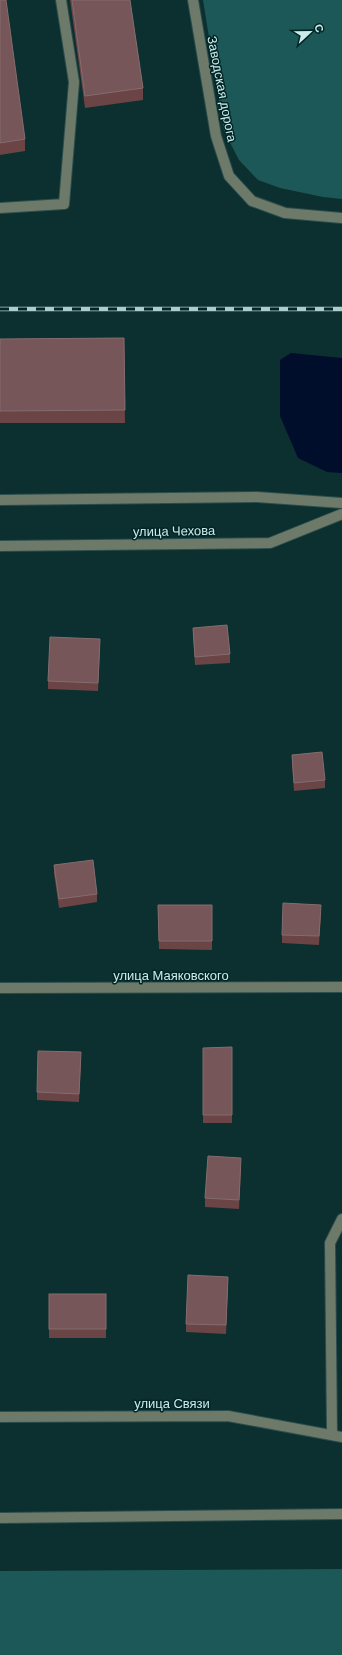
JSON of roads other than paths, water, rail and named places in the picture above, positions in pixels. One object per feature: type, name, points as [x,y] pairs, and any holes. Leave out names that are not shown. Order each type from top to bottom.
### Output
[{"type":"street","points":[[0,208],[64,204],[74,82],[62,0]]},
{"type":"street","name":"Заводская дорога","points":[[193,0],[216,136],[229,176],[252,201],[285,213],[342,218]]},
{"type":"street","points":[[0,500],[257,497],[342,503]]},
{"type":"street","name":"улица Чехова","points":[[0,546],[270,543],[342,514]]},
{"type":"street","name":"улица Маяковского","points":[[0,988],[342,987]]},
{"type":"street","points":[[332,1434],[330,1243],[342,1219]]},
{"type":"street","name":"улица Связи","points":[[0,1417],[228,1416],[342,1437]]},
{"type":"street","points":[[0,1518],[342,1514]]},
{"type":"railway","points":[[0,309],[342,309]]}]
